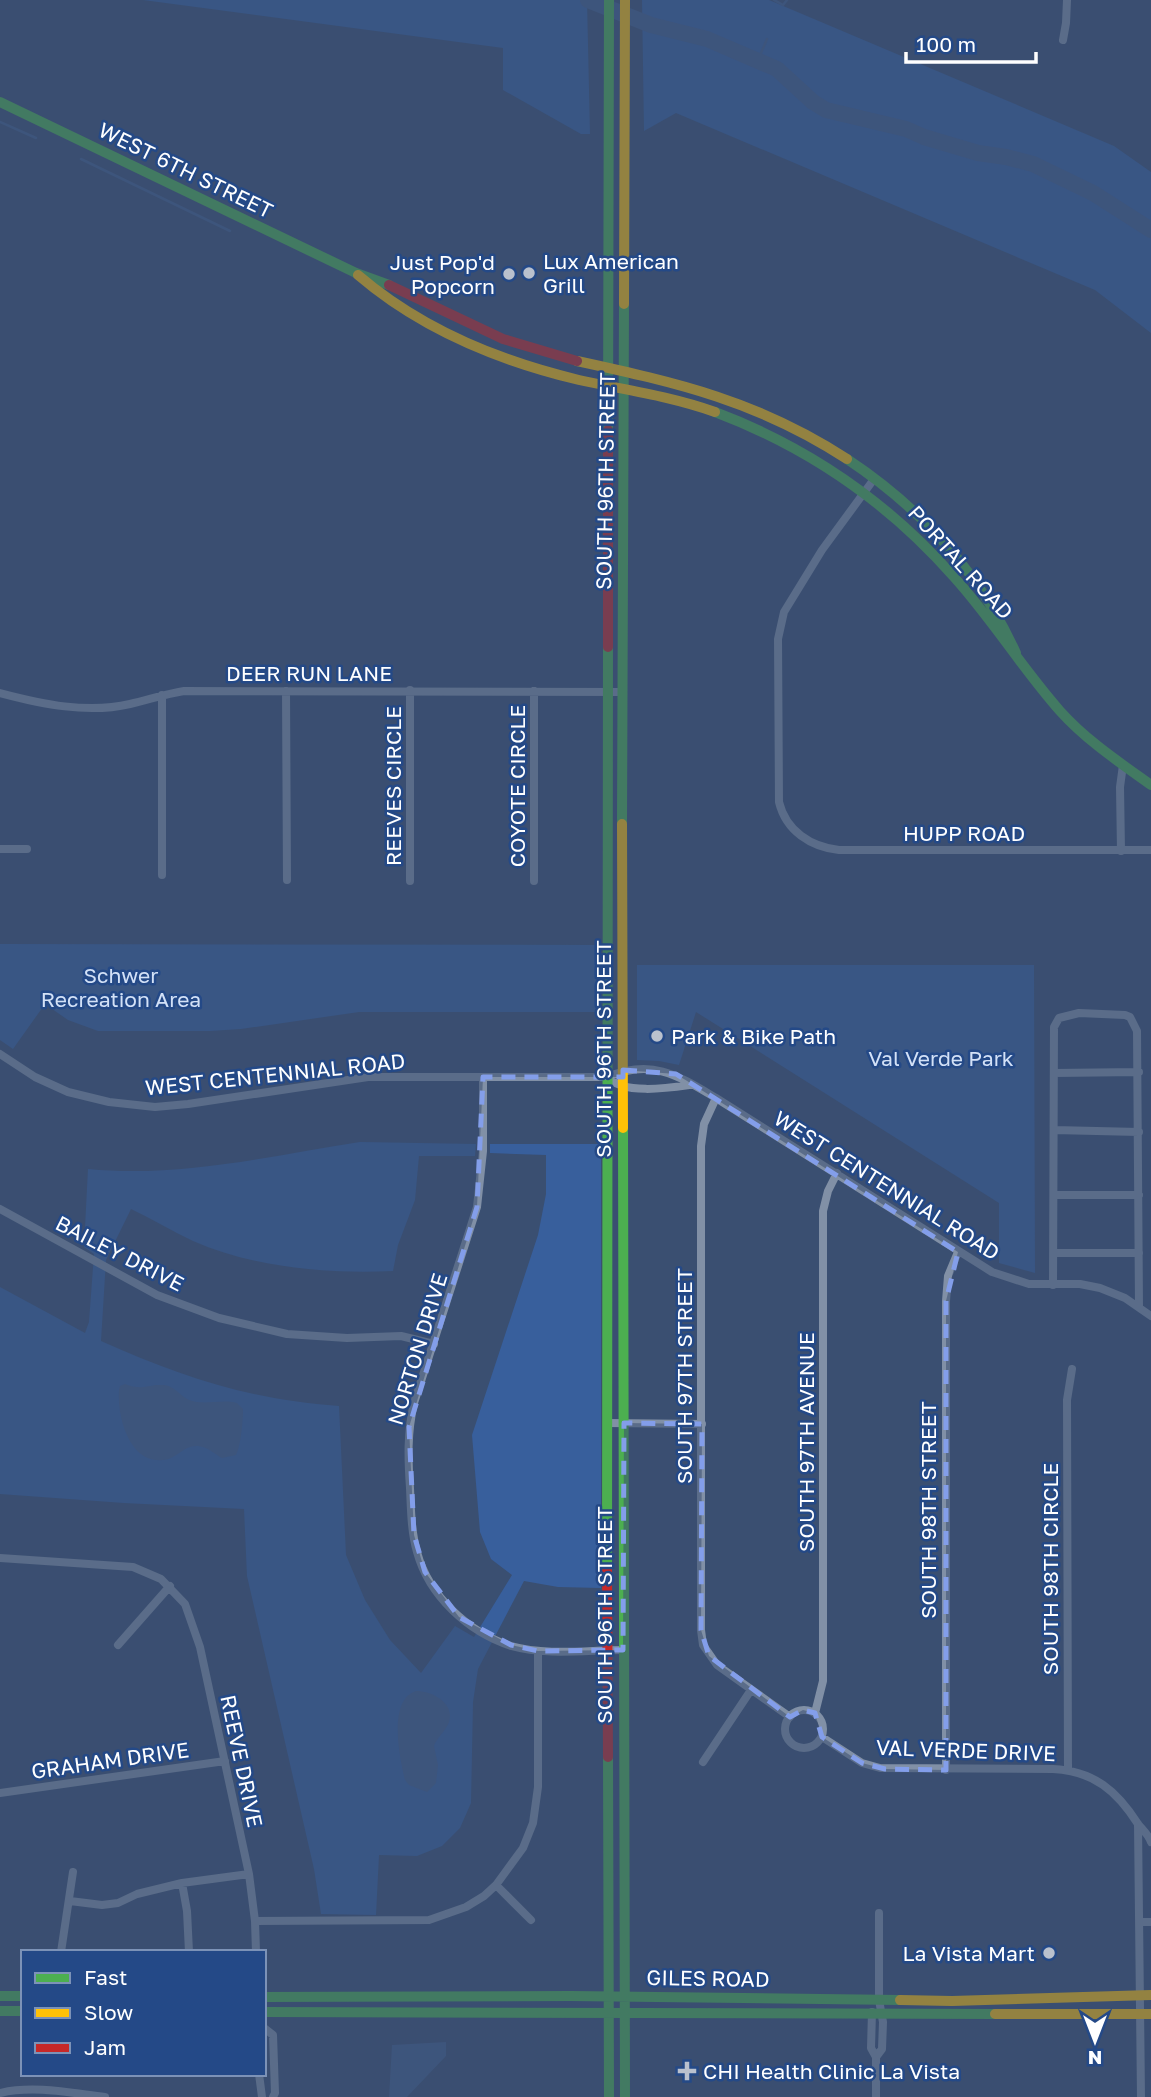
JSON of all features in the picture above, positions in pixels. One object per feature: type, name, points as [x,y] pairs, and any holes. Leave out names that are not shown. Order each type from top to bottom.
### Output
[{"type":"main road","name":"SOUTH 96TH STREET","points":[[609,0],[607,1650],[610,2097]]},
{"type":"main road","name":"SOUTH 96TH STREET","points":[[625,0],[623,1087],[629,1423],[623,1650],[625,2097]]},
{"type":"main road","name":"WEST 6TH STREET","points":[[0,102],[356,273],[393,285],[462,322],[517,344],[570,360],[625,371]]},
{"type":"main road","name":"WEST 6TH STREET","points":[[356,273],[384,296],[475,346],[553,373],[607,386]]},
{"type":"main road","name":"PORTAL ROAD","points":[[625,371],[694,387],[757,410],[811,437],[874,479],[916,513],[962,562],[1000,617],[1016,653]]},
{"type":"main road","name":"PORTAL ROAD","points":[[607,386],[671,398],[738,421],[801,450],[865,492],[901,522],[939,560],[1062,713],[1083,733],[1151,785]]},
{"type":"main road","name":"GILES ROAD","points":[[266,1997],[625,1996],[978,2001],[1146,1995]]},
{"type":"main road","points":[[0,1996],[21,1996]]},
{"type":"main road","points":[[0,2011],[21,2011]]},
{"type":"main road","name":"GILES ROAD","points":[[266,2012],[1146,2014]]},
{"type":"street","points":[[1063,40],[1067,0]]},
{"type":"street","points":[[865,492],[874,479]]},
{"type":"street","name":"HUPP ROAD","points":[[865,492],[822,550],[783,612],[778,639],[779,802],[781,813],[787,821],[799,836],[807,841],[827,849],[839,850],[1151,850]]},
{"type":"street","name":"REEVES CIRCLE","points":[[410,690],[411,881]]},
{"type":"street","name":"DEER RUN LANE","points":[[0,693],[53,707],[128,705],[184,691],[622,692]]},
{"type":"street","points":[[286,691],[287,880]]},
{"type":"street","name":"COYOTE CIRCLE","points":[[534,691],[534,881]]},
{"type":"street","points":[[162,695],[162,875]]},
{"type":"street","points":[[1121,851],[1120,788],[1123,765]]},
{"type":"street","points":[[0,849],[27,849]]},
{"type":"street","points":[[1053,1285],[1054,1027],[1059,1018],[1079,1013],[1103,1012],[1130,1017],[1137,1031],[1139,1072],[1139,1306]]},
{"type":"street","name":"WEST CENTENNIAL ROAD","points":[[0,1054],[36,1077],[68,1092],[110,1102],[143,1106],[188,1104],[368,1077],[608,1077],[623,1070],[660,1070],[676,1074],[690,1085],[716,1098],[958,1252],[1004,1277],[1029,1284],[1080,1284],[1100,1288],[1139,1306],[1151,1316]]},
{"type":"street","points":[[1054,1073],[1139,1072]]},
{"type":"street","name":"NORTON DRIVE","points":[[483,1077],[483,1152],[477,1207],[409,1427],[408,1460],[417,1553],[437,1595],[459,1618],[477,1630],[511,1646],[538,1651],[623,1650]]},
{"type":"street","points":[[608,1077],[613,1083],[623,1087],[672,1088],[690,1085]]},
{"type":"street","name":"SOUTH 97TH STREET","points":[[716,1098],[704,1124],[701,1138],[701,1630],[709,1656],[751,1690]]},
{"type":"street","points":[[1054,1130],[1139,1132]]},
{"type":"street","name":"SOUTH 97TH AVENUE","points":[[815,1713],[823,1681],[823,1211],[828,1191],[837,1173]]},
{"type":"street","points":[[1054,1195],[1139,1195]]},
{"type":"street","name":"BAILEY DRIVE","points":[[0,1209],[157,1295],[219,1318],[287,1334],[347,1339],[401,1336],[434,1344]]},
{"type":"street","name":"SOUTH 98TH STREET","points":[[946,1770],[946,1301],[948,1276],[958,1252]]},
{"type":"street","points":[[1054,1253],[1139,1253]]},
{"type":"street","name":"SOUTH 98TH CIRCLE","points":[[1068,1770],[1067,1400],[1072,1368]]},
{"type":"street","points":[[607,1423],[702,1424]]},
{"type":"street","points":[[0,1558],[133,1567],[170,1586],[118,1645]]},
{"type":"street","name":"REEVE DRIVE","points":[[170,1586],[186,1604],[192,1619],[248,1874],[256,1950]]},
{"type":"street","points":[[255,1921],[429,1920],[466,1907],[496,1885],[523,1848],[533,1823],[538,1787],[538,1651]]},
{"type":"street","points":[[703,1762],[751,1690],[790,1717]]},
{"type":"street","points":[[803,1710],[815,1713],[823,1726],[822,1737],[809,1746],[793,1743],[786,1728],[790,1717],[803,1710]]},
{"type":"street","name":"VAL VERDE DRIVE","points":[[822,1737],[856,1760],[872,1767],[1068,1770],[1095,1780],[1113,1791],[1125,1802],[1151,1842]]},
{"type":"street","name":"GRAHAM DRIVE","points":[[0,1793],[225,1761]]},
{"type":"street","points":[[1138,1824],[1139,1922],[1146,1995],[1141,2097]]},
{"type":"street","points":[[61,1950],[73,1872]]},
{"type":"street","points":[[70,1901],[102,1905],[118,1903],[137,1894],[182,1883],[248,1874]]},
{"type":"street","points":[[182,1883],[187,1911],[189,1950]]},
{"type":"street","points":[[496,1885],[531,1920]]},
{"type":"street","points":[[876,2057],[882,2049],[883,2014],[879,2000],[879,1913]]},
{"type":"street","points":[[1139,1922],[1151,1922]]},
{"type":"street","points":[[876,2097],[876,2057],[871,2048],[871,2014],[879,2000]]},
{"type":"street","points":[[266,2030],[273,2035],[273,2097]]},
{"type":"street","points":[[259,2076],[262,2097]]},
{"type":"street","points":[[0,2093],[22,2090],[44,2094],[105,2097]]},
{"type":"highlighted area","points":[[623,1070],[676,1074],[958,1252],[946,1301],[946,1770],[885,1769],[862,1763],[822,1737],[815,1713],[803,1710],[790,1717],[709,1656],[701,1630],[702,1424],[624,1423],[623,1650],[538,1651],[511,1645],[459,1617],[425,1572],[414,1535],[409,1427],[477,1207],[483,1077],[623,1077]]},
{"type":"green space","points":[[143,0],[587,0],[590,134],[581,134],[503,90],[503,48]]},
{"type":"green space","points":[[642,0],[769,0],[1114,146],[1151,172],[1151,333],[1095,290],[676,113],[644,131]]},
{"type":"green space","name":"Schwer Recreation Area","points":[[0,944],[597,945],[597,1012],[359,1012],[241,1029],[98,1031],[68,1020],[45,1004],[13,1049],[0,1040]]},
{"type":"green space","name":"Val Verde Park","points":[[637,965],[1034,965],[1035,1273],[999,1263],[999,1203],[696,1012],[679,1065],[637,1060]]},
{"type":"green space","points":[[360,1142],[476,1144],[475,1156],[419,1156],[415,1200],[398,1245],[393,1271],[317,1270],[241,1258],[193,1241],[131,1209],[106,1260],[101,1341],[160,1366],[217,1385],[276,1398],[339,1406],[346,1555],[365,1600],[390,1640],[421,1673],[455,1626],[474,1637],[512,1575],[491,1559],[480,1532],[472,1435],[538,1235],[546,1194],[546,1155],[490,1153],[490,1144],[601,1144],[601,1588],[558,1587],[524,1581],[478,1669],[473,1702],[471,1803],[460,1828],[442,1846],[417,1856],[379,1855],[376,1915],[321,1914],[314,1869],[247,1576],[244,1509],[0,1494],[0,1287],[85,1333],[89,1322],[94,1254],[84,1247],[88,1169],[156,1171],[190,1168]]},
{"type":"shaded area","points":[[125,1384],[136,1387],[168,1386],[198,1402],[237,1403],[243,1409],[243,1414],[236,1455],[222,1458],[198,1446],[163,1460],[151,1459],[142,1454],[127,1436],[123,1425],[119,1390],[120,1386]]},
{"type":"shaded area","points":[[416,1691],[440,1699],[445,1703],[450,1715],[448,1725],[434,1746],[438,1765],[436,1783],[427,1792],[409,1785],[405,1780],[399,1745],[398,1718],[401,1706],[407,1697]]},
{"type":"shaded area","points":[[446,2042],[446,2056],[407,2097],[389,2097],[392,2045]]},
{"type":"waterway","points":[[588,0],[651,25],[707,39],[777,69],[813,102],[826,110],[906,129],[978,153],[1033,164],[1093,193],[1151,230]]},
{"type":"waterway","points":[[774,0],[783,5],[787,0]]},
{"type":"waterway","points":[[758,60],[767,39]]},
{"type":"waterway","points":[[0,122],[36,138]]},
{"type":"waterway","points":[[81,159],[230,231]]},
{"type":"traffic: fast","points":[[608,430],[609,0]]},
{"type":"traffic: fast","points":[[0,102],[356,273],[389,285]]},
{"type":"traffic: fast","points":[[622,824],[624,304]]},
{"type":"traffic: fast","points":[[715,412],[749,426],[814,460],[874,501],[902,524],[968,593],[1070,722],[1151,785]]},
{"type":"traffic: fast","points":[[847,459],[899,499],[945,544],[984,595],[1016,653]]},
{"type":"traffic: fast","points":[[607,1570],[608,647]]},
{"type":"traffic: fast","points":[[623,1128],[625,2097]]},
{"type":"traffic: fast","points":[[608,1757],[609,2097]]},
{"type":"traffic: fast","points":[[0,1996],[21,1996]]},
{"type":"traffic: fast","points":[[266,1997],[571,1996],[900,2000]]},
{"type":"traffic: fast","points":[[0,2011],[21,2011]]},
{"type":"traffic: fast","points":[[266,2012],[995,2014]]},
{"type":"traffic: slow","points":[[624,304],[625,0]]},
{"type":"traffic: slow","points":[[358,275],[408,312],[491,353],[579,380],[664,397],[715,412]]},
{"type":"traffic: slow","points":[[577,361],[716,396],[781,422],[847,459]]},
{"type":"traffic: slow","points":[[622,824],[623,1128]]},
{"type":"traffic: slow","points":[[900,2000],[1151,1995]]},
{"type":"traffic: slow","points":[[995,2014],[1151,2014]]},
{"type":"traffic: jam","points":[[389,285],[503,339],[577,361]]},
{"type":"traffic: jam","points":[[608,430],[608,647]]},
{"type":"traffic: jam","points":[[607,1570],[608,1757]]},
{"type":"place","name":"Lux American Grill","points":[[529,273]]},
{"type":"place","name":"Just Pop'd Popcorn","points":[[509,274]]},
{"type":"place","name":"Park & Bike Path","points":[[657,1036]]},
{"type":"place","name":"La Vista Mart","points":[[1049,1953]]},
{"type":"place","name":"CHI Health Clinic La Vista","points":[[687,2071]]}]
